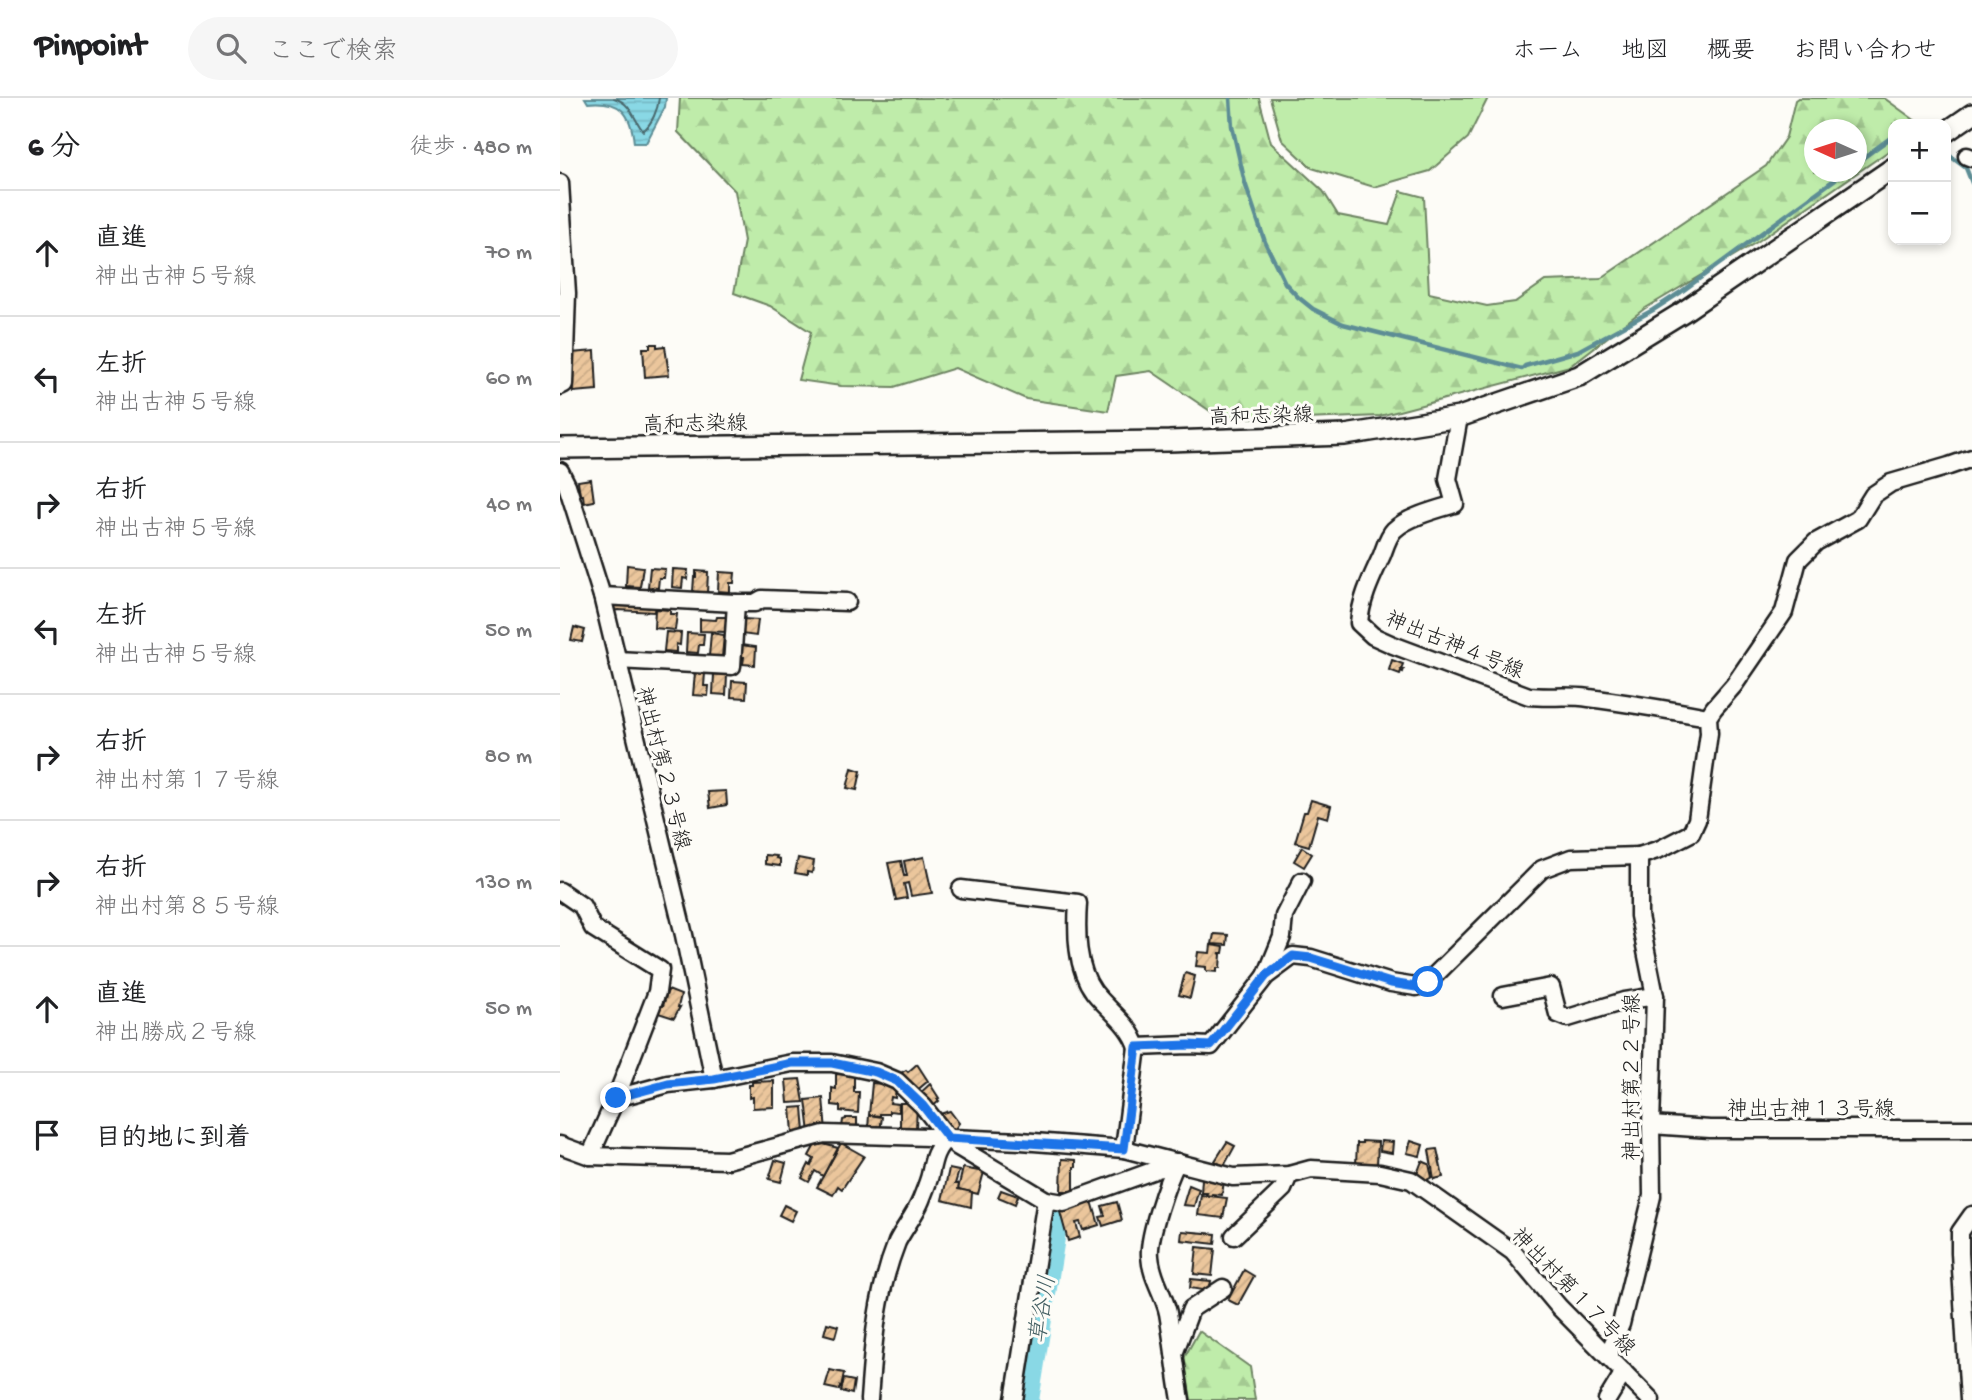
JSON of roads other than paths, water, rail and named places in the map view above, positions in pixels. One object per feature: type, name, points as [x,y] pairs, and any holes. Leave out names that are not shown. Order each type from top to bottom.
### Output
[{"type":"street","points":[[1951,129],[1972,114]]},
{"type":"street","name":"高和志染線","points":[[560,448],[1169,441],[1331,436],[1459,417],[1579,376],[1683,312],[1888,171]]},
{"type":"street","points":[[560,183],[567,293],[564,384],[560,386]]},
{"type":"street","name":"神出古神４号線","points":[[1459,417],[1448,479],[1455,503],[1395,528],[1371,576],[1360,609],[1359,623],[1373,636],[1393,645],[1529,696],[1589,698],[1709,717]]},
{"type":"street","points":[[1137,1047],[1211,1046],[1266,976],[1293,956],[1311,958],[1391,983],[1416,987],[1428,982],[1542,869],[1571,858],[1639,856],[1660,849],[1690,832],[1697,820],[1709,717],[1784,612],[1798,560],[1816,542],[1858,519],[1873,495],[1891,483],[1972,458]]},
{"type":"street","name":"神出村第２３号線","points":[[562,480],[602,596],[684,935],[714,1079]]},
{"type":"street","points":[[602,596],[736,603],[755,603],[762,599],[847,603]]},
{"type":"street","points":[[617,660],[732,666],[736,603]]},
{"type":"street","name":"神出村第２２号線","points":[[1608,1355],[1621,1324],[1653,1196],[1651,1125],[1656,996],[1639,916],[1639,856]]},
{"type":"street","points":[[1266,976],[1282,937],[1284,916],[1302,881]]},
{"type":"street","points":[[961,889],[1078,903],[1076,921],[1086,978],[1095,993],[1133,1034],[1137,1047],[1124,1149]]},
{"type":"street","points":[[560,891],[582,906],[593,928],[660,970],[657,992],[616,1098],[590,1156]]},
{"type":"street","points":[[1503,996],[1551,987],[1558,1014],[1568,1018],[1624,1001],[1656,996]]},
{"type":"street","points":[[616,1098],[668,1084],[714,1079],[792,1063],[832,1063],[876,1072],[897,1081],[923,1106],[958,1147],[1046,1200],[1064,1203],[1177,1162]]},
{"type":"street","name":"神出古神１３号線","points":[[1651,1125],[1710,1129],[1972,1129]]},
{"type":"street","name":"神出村第１７号線","points":[[560,1145],[590,1156],[727,1160],[824,1134],[948,1138],[1124,1149],[1233,1177],[1289,1175],[1311,1169],[1380,1173],[1411,1180],[1513,1252],[1559,1307],[1651,1400]]},
{"type":"street","points":[[869,1400],[874,1327],[886,1275],[898,1240],[919,1206],[939,1145],[948,1138]]},
{"type":"street","points":[[1177,1162],[1170,1175],[1150,1242],[1150,1258],[1168,1311],[1181,1400]]},
{"type":"street","points":[[1234,1236],[1283,1189],[1289,1175]]},
{"type":"street","points":[[1014,1400],[1046,1200]]},
{"type":"street","points":[[1969,1400],[1959,1253],[1960,1232],[1972,1215]]},
{"type":"street","points":[[1173,1356],[1191,1309],[1223,1288]]},
{"type":"street","points":[[1608,1400],[1624,1372]]},
{"type":"water","points":[[585,98],[666,98],[665,107],[646,143],[634,143],[630,123],[622,110],[608,104],[588,103]]},
{"type":"waterway","points":[[1230,98],[1232,126],[1245,183],[1265,242],[1285,283],[1298,297],[1313,309],[1343,324],[1522,369],[1578,351],[1653,310],[1831,182]]},
{"type":"waterway","points":[[1867,155],[1888,140]]},
{"type":"waterway","points":[[1951,157],[1966,168],[1972,183]]},
{"type":"waterway","name":"草谷川","points":[[1027,1400],[1056,1219]]}]
